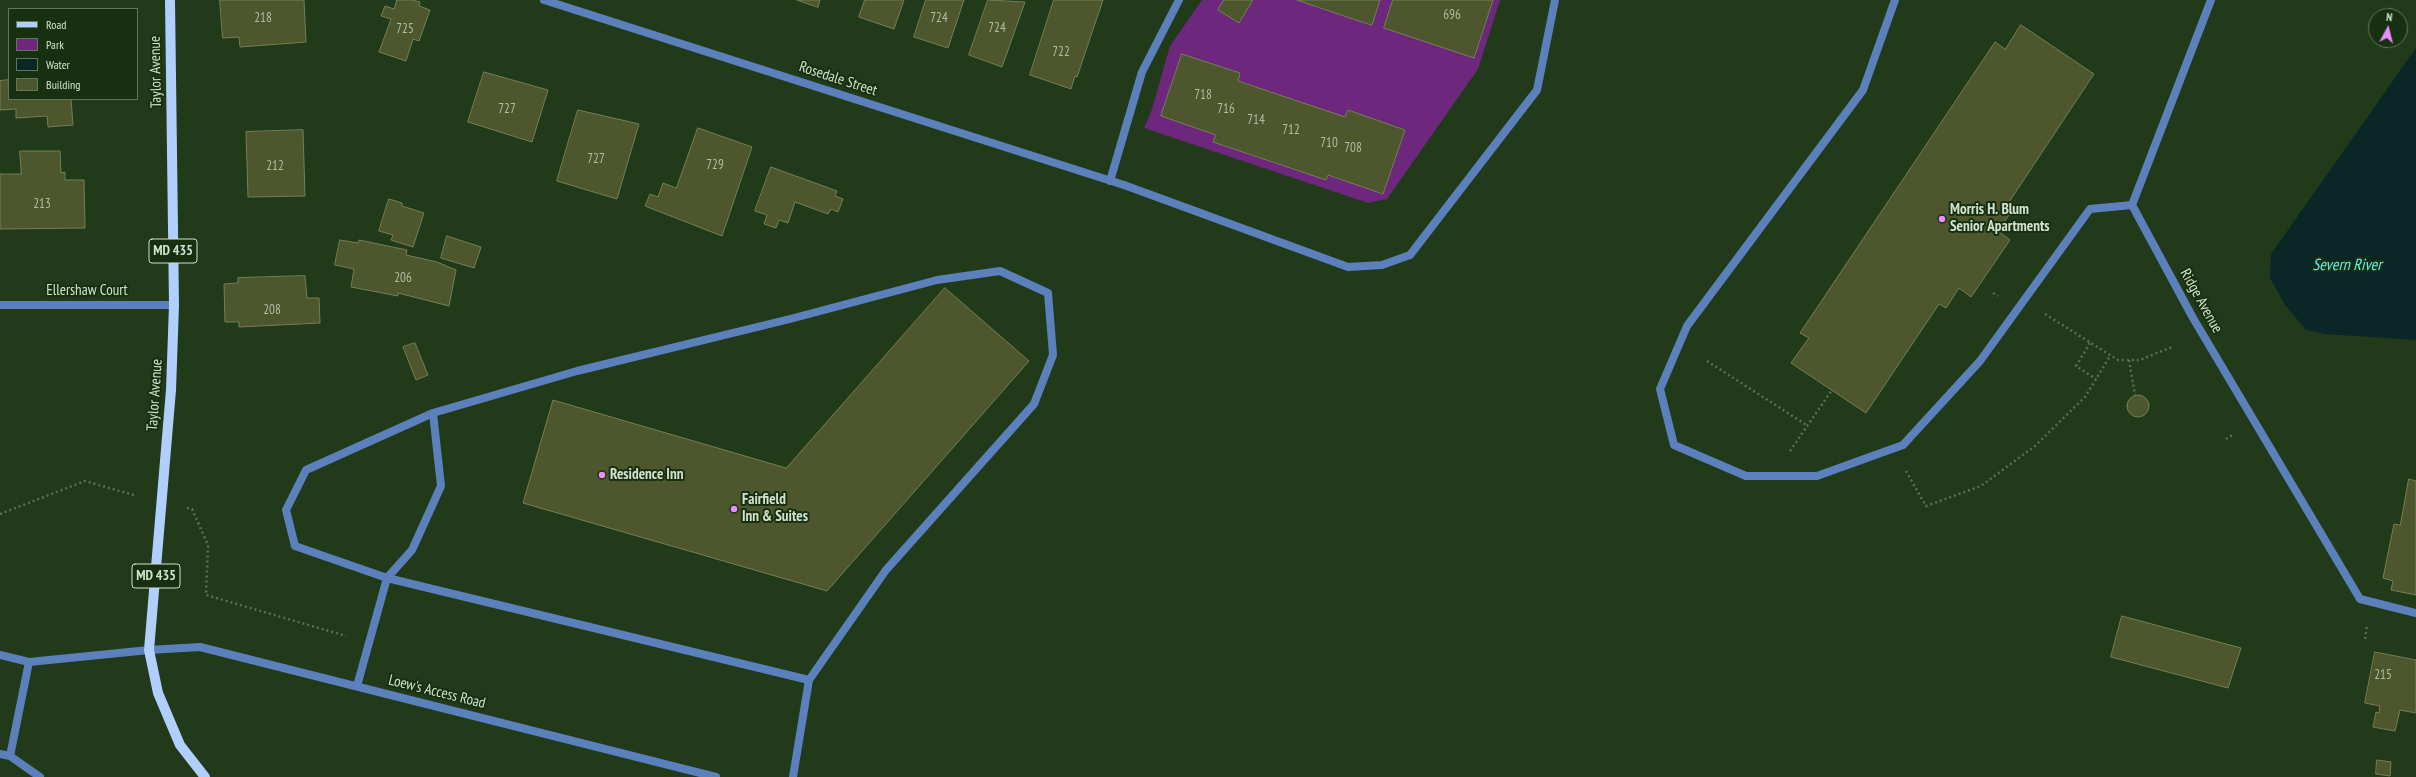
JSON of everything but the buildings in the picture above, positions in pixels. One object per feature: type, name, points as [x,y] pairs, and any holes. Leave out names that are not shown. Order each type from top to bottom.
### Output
[{"type":"main road","name":"Taylor Avenue","points":[[170,0],[174,305],[171,390],[149,650],[158,694],[180,745],[205,777]]},
{"type":"street","name":"Rosedale Street","points":[[544,0],[1124,185],[1348,267],[1382,265],[1410,255],[1537,90],[1556,0]]},
{"type":"street","points":[[1110,181],[1142,72],[1179,0]]},
{"type":"street","points":[[1895,0],[1863,90],[1687,326],[1660,389],[1674,445],[1746,476],[1817,476],[1903,445],[1980,361],[2090,209],[2132,205],[2211,0]]},
{"type":"street","name":"Ridge Avenue","points":[[2132,205],[2193,318],[2360,599],[2416,613]]},
{"type":"street","points":[[793,777],[809,680],[886,570],[1034,404],[1053,355],[1048,293],[1000,271],[937,280],[790,319],[577,371],[433,413],[306,470],[286,510],[295,546],[387,578],[809,680]]},
{"type":"street","name":"Ellershaw Court","points":[[0,306],[174,305]]},
{"type":"street","points":[[357,686],[387,578],[412,550],[441,486],[433,413]]},
{"type":"street","name":"Loew's Access Road","points":[[0,655],[29,662],[149,650],[200,647],[716,777]]},
{"type":"street","points":[[10,756],[29,662]]},
{"type":"street","points":[[0,754],[10,756],[40,777]]},
{"type":"path","points":[[2044,314],[2118,360],[2140,360],[2172,347]]},
{"type":"path","points":[[2090,343],[2076,366],[2096,379]]},
{"type":"path","points":[[1907,474],[1926,506],[1981,486],[2035,446],[2085,397],[2110,356]]},
{"type":"path","points":[[2129,360],[2135,394]]},
{"type":"path","points":[[1707,361],[1808,426]]},
{"type":"path","points":[[1788,455],[1832,390]]},
{"type":"path","points":[[0,514],[85,481],[192,509],[208,545],[206,595],[370,643]]},
{"type":"green space","points":[[1202,0],[1500,0],[1478,69],[1387,199],[1368,203],[1144,128],[1152,109],[1170,46]]},
{"type":"water","name":"Severn River","points":[[2416,48],[2416,340],[2325,334],[2306,330],[2285,305],[2270,278],[2271,254]]},
{"type":"place","name":"Morris H. Blum Senior Apartments","points":[[1942,219]]},
{"type":"place","name":"Residence Inn","points":[[602,475]]},
{"type":"place","name":"Fairfield Inn & Suites","points":[[734,509]]}]
